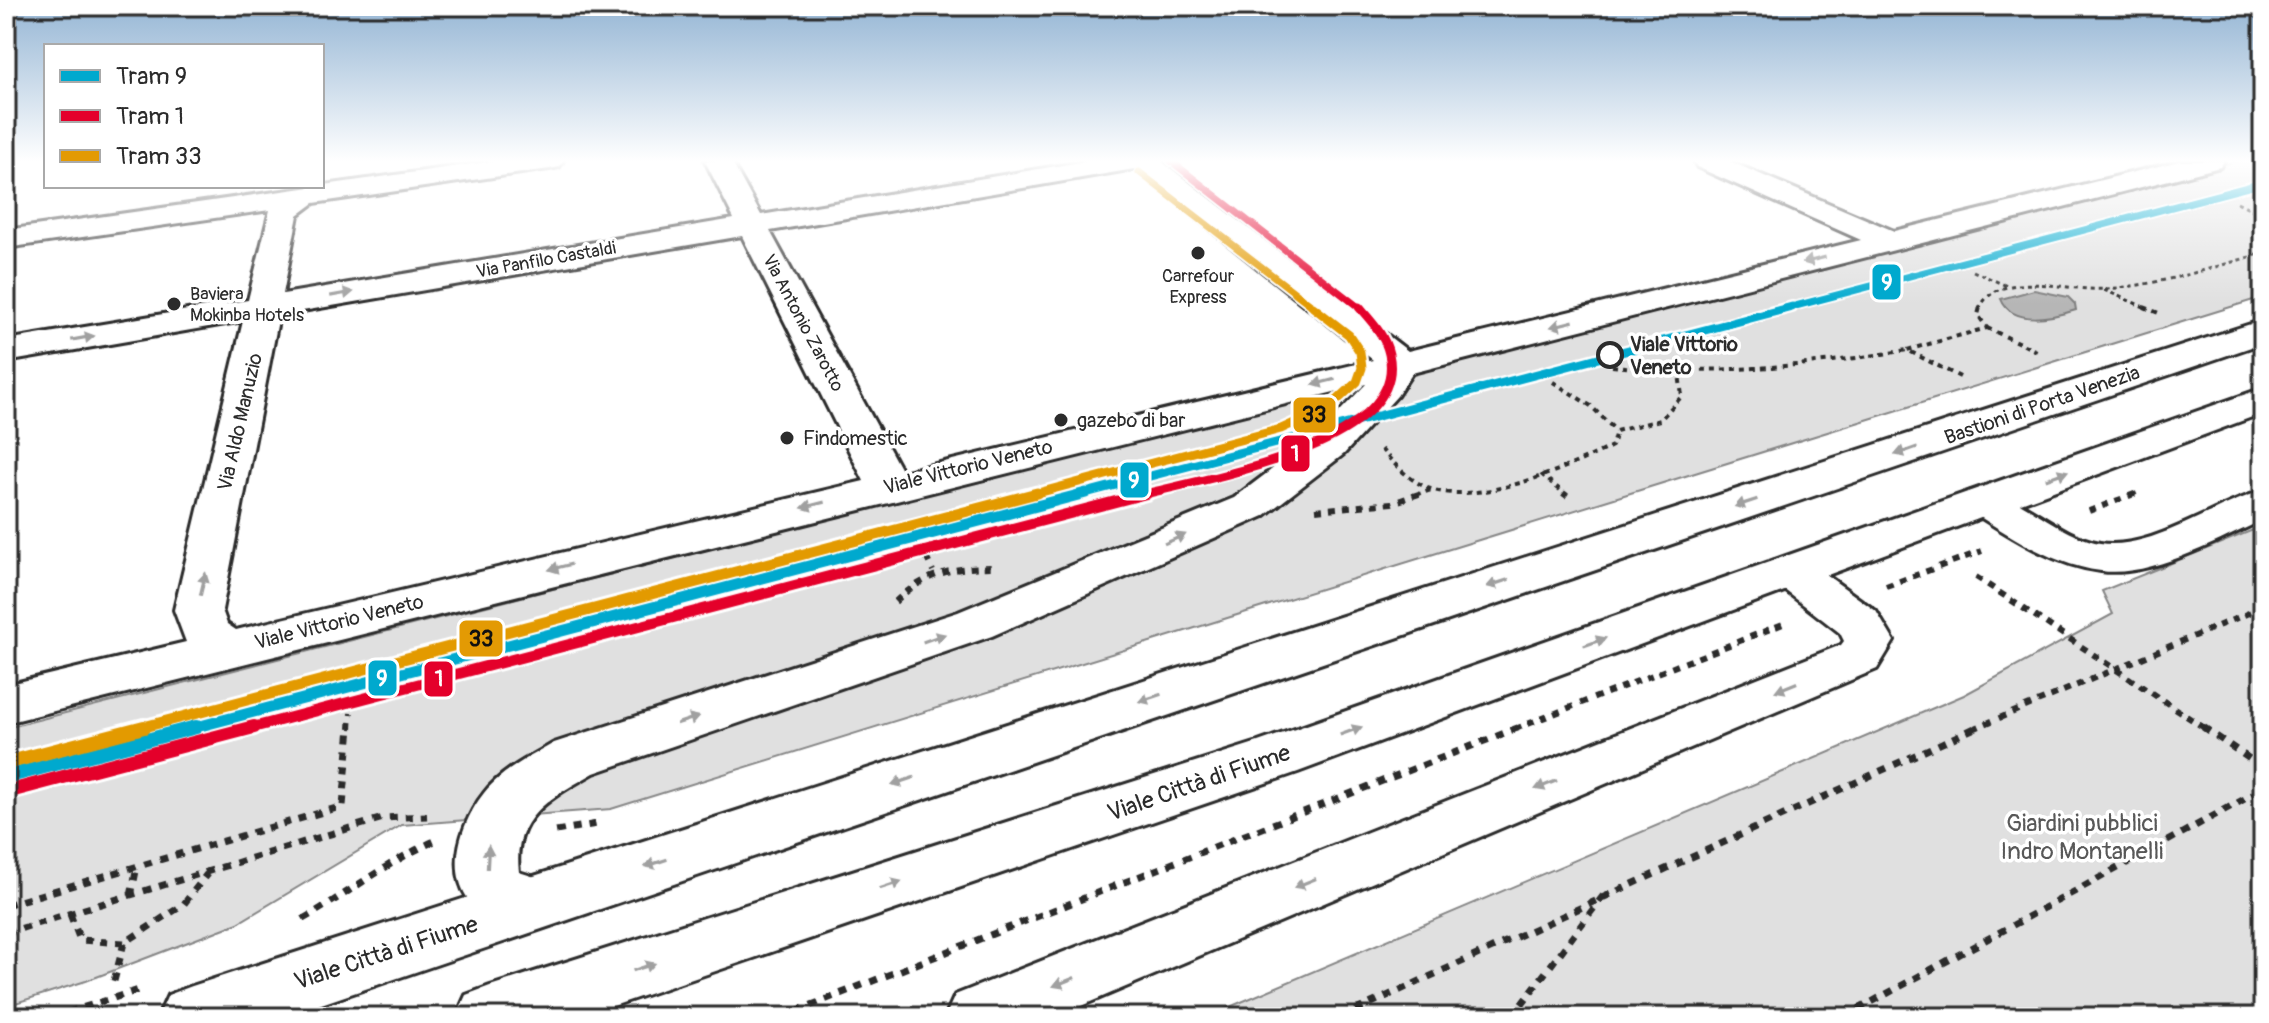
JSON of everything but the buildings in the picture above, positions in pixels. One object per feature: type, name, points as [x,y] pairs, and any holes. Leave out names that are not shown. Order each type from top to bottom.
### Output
[{"type":"street","points":[[6,239],[168,209]]},
{"type":"street","name":"Via Aldo Manuzio","points":[[227,649],[205,632],[198,610],[284,211],[287,209]]},
{"type":"street","name":"Via Antonio Zarotto","points":[[743,209],[888,486]]},
{"type":"street","name":"Via Panfilo Castaldi","points":[[6,351],[848,209]]},
{"type":"street","points":[[1205,209],[1400,363],[1354,444]]},
{"type":"street","points":[[1816,209],[1890,241]]},
{"type":"street","name":"Viale Vittorio Veneto","points":[[6,704],[2017,209]]},
{"type":"street","name":"Bastioni di Porta Venezia","points":[[1820,479],[2263,331]]},
{"type":"street","points":[[1984,501],[2263,400]]},
{"type":"street","name":"Viale Città di Fiume","points":[[535,903],[506,897],[490,885],[486,862],[490,835],[500,811],[530,783],[574,758],[975,624],[1045,596],[1249,507],[1354,444]]},
{"type":"street","name":"Viale Città di Fiume","points":[[192,1017],[1820,479]]},
{"type":"street","points":[[1984,501],[2059,544],[2103,558],[2131,556],[2263,504]]},
{"type":"street","name":"Viale Città di Fiume","points":[[490,1017],[585,1002],[1278,757],[1812,588],[1901,530],[1984,501]]},
{"type":"street","points":[[979,1017],[1859,657],[1869,641],[1859,623],[1812,588]]},
{"type":"path","points":[[2039,352],[1987,328],[1978,315],[1979,304],[1991,293],[2008,287],[2048,283],[2103,290],[2167,282],[2263,253]]},
{"type":"path","points":[[1973,271],[2008,287]]},
{"type":"path","points":[[2103,290],[2161,314]]},
{"type":"path","points":[[1612,366],[1679,374],[1812,367],[1907,350],[1987,328]]},
{"type":"path","points":[[1907,350],[1960,377]]},
{"type":"path","points":[[1616,431],[1660,420],[1682,396],[1679,374]]},
{"type":"path","points":[[1553,382],[1591,406],[1616,431]]},
{"type":"path","points":[[1354,444],[1432,490],[1466,495],[1588,459],[1612,446],[1616,431]]},
{"type":"path","points":[[1541,473],[1567,496]]},
{"type":"path","points":[[781,1017],[1812,588],[2036,532],[2150,488]]},
{"type":"path","points":[[1339,510],[1392,503],[1432,490]]},
{"type":"path","points":[[885,612],[913,584],[933,571],[926,557]]},
{"type":"path","points":[[1976,577],[2263,768]]},
{"type":"path","points":[[1341,1017],[1607,892],[2115,667],[2263,607]]},
{"type":"path","points":[[6,905],[343,806],[351,713]]},
{"type":"path","points":[[1844,1017],[2263,789]]},
{"type":"path","points":[[6,933],[383,818],[427,816]]},
{"type":"path","points":[[131,896],[137,866]]},
{"type":"path","points":[[70,914],[80,940],[124,943],[183,905],[207,873]]},
{"type":"path","points":[[1512,1017],[1607,892]]},
{"type":"path","points":[[114,981],[124,943]]},
{"type":"green space","points":[[2049,209],[2263,209],[2263,297],[611,809],[402,825],[238,923],[86,981],[6,1006],[6,728]]},
{"type":"green space","name":"Giardini pubblici Indro Montanelli","points":[[2263,526],[2263,1017],[1206,1017],[1964,695],[2113,614],[2102,591]]},
{"type":"shaded area","points":[[2034,290],[2068,297],[2076,310],[2046,317],[2024,317],[2006,308],[2001,299]]},
{"type":"tram line","name":"33","points":[[6,763],[1281,429],[1314,415],[1346,395],[1357,382],[1362,368],[1360,352],[1349,335],[1186,209]]},
{"type":"tram line","name":"1","points":[[10,791],[1289,456],[1318,444],[1344,431],[1365,415],[1381,396],[1389,376],[1389,353],[1377,328],[1354,301],[1233,209]]},
{"type":"tram line","name":"9","points":[[6,777],[2165,209]]},
{"type":"place","name":"Carrefour Express","points":[[1198,253]]},
{"type":"place","name":"Baviera Mokinba Hotels","points":[[174,304]]},
{"type":"place","name":"Viale Vittorio Veneto","points":[[1610,355]]},
{"type":"place","name":"gazebo di bar","points":[[1061,420]]},
{"type":"place","name":"Findomestic","points":[[787,438]]}]
